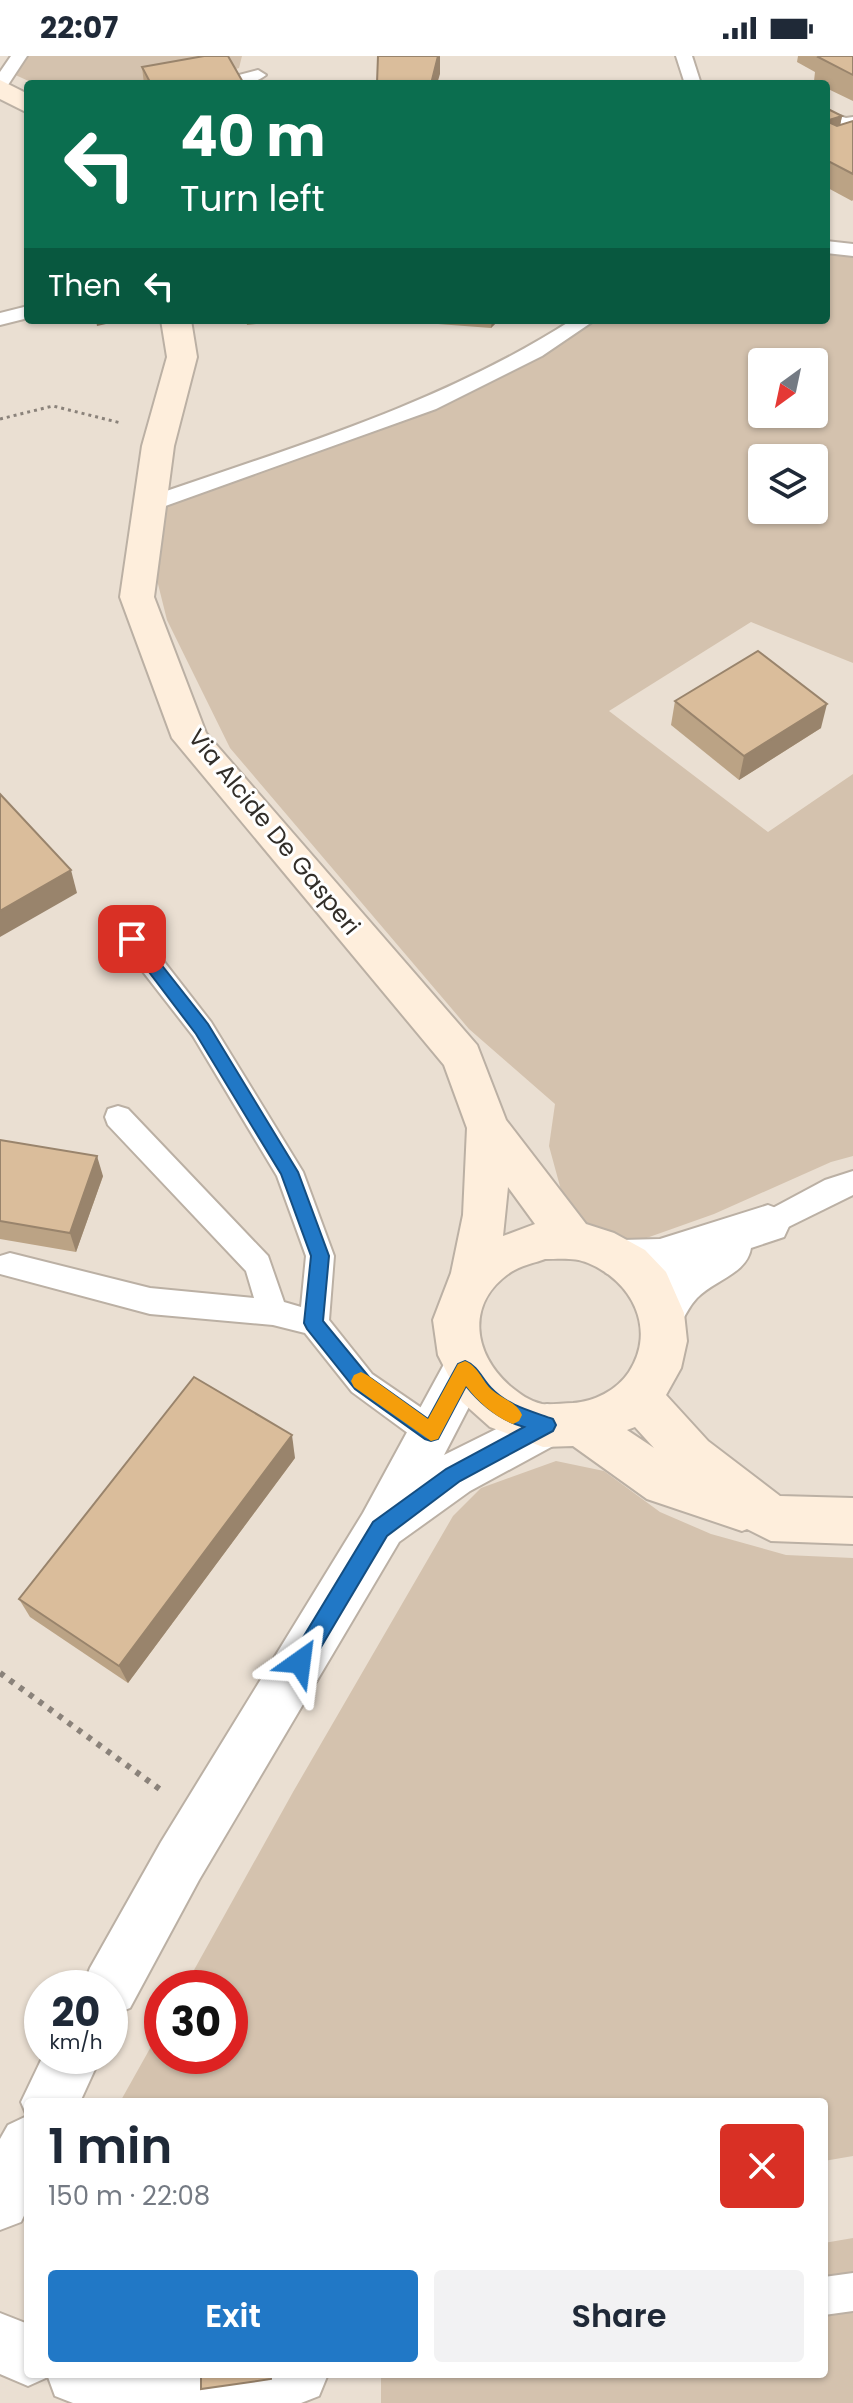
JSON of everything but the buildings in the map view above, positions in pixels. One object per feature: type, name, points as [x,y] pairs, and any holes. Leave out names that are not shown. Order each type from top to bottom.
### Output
[{"type":"main road","points":[[0,86],[24,102]]},
{"type":"main road","name":"Via Alcide De Gasperi","points":[[177,324],[182,357],[161,434],[137,597],[190,738],[462,1057],[488,1128],[573,1240]]},
{"type":"main road","points":[[472,1278],[485,1215],[488,1128]]},
{"type":"main road","points":[[564,1425],[613,1416],[639,1398],[658,1373],[666,1343],[663,1313],[654,1292],[622,1259],[599,1247],[573,1240],[544,1240],[517,1245],[491,1258],[472,1278],[457,1306],[455,1338],[465,1370],[485,1395],[513,1415],[564,1425],[664,1483],[771,1518],[853,1521]]},
{"type":"main road","points":[[639,1398],[691,1456],[771,1518]]},
{"type":"street","points":[[622,1259],[660,1258],[768,1224]]},
{"type":"street","points":[[663,1313],[681,1284],[768,1224]]},
{"type":"street","points":[[120,1970],[204,1821],[380,1529],[465,1370]]},
{"type":"street","points":[[380,1529],[453,1475],[564,1425]]},
{"type":"street","points":[[52,2098],[64,2074]]},
{"type":"street","points":[[0,2343],[24,2353]]},
{"type":"street","points":[[87,2378],[132,2396],[205,2395],[279,2378]]},
{"type":"lane","points":[[0,86],[19,56]]},
{"type":"lane","points":[[684,56],[692,80]]},
{"type":"lane","points":[[240,80],[258,75]]},
{"type":"lane","points":[[830,118],[845,124],[853,122]]},
{"type":"lane","points":[[830,247],[853,250]]},
{"type":"lane","points":[[0,319],[24,313]]},
{"type":"lane","points":[[150,504],[390,421],[495,374],[578,324]]},
{"type":"lane","points":[[132,939],[202,1029],[289,1172],[320,1256],[314,1323]]},
{"type":"lane","points":[[118,1117],[258,1265],[273,1312]]},
{"type":"lane","points":[[768,1224],[835,1188],[853,1183]]},
{"type":"lane","points":[[10,1265],[150,1301],[273,1312],[314,1323],[362,1383],[431,1432]]},
{"type":"lane","points":[[828,2295],[853,2292]]},
{"type":"path","points":[[0,419],[53,406],[161,434]]},
{"type":"path","points":[[0,1673],[204,1821]]},
{"type":"shaded area","points":[[20,56],[242,56],[239,68],[202,80],[26,80],[9,72]]},
{"type":"shaded area","points":[[830,247],[853,250],[853,663],[751,622],[609,711],[768,832],[853,774],[853,1156],[831,1162],[714,1214],[638,1241],[598,1236],[567,1212],[549,1146],[555,1104],[469,1029],[230,748],[167,620],[157,580],[165,498],[390,421],[577,324],[830,324]]},
{"type":"shaded area","points":[[556,1461],[604,1471],[660,1512],[711,1534],[786,1555],[853,1558],[853,2156],[828,2160],[828,2098],[122,2098],[144,2059],[144,2074],[248,2074],[248,1970],[194,1970],[453,1516],[481,1488]]},
{"type":"shaded area","points":[[853,2238],[853,2403],[381,2403],[381,2378],[828,2378],[828,2242]]},
{"type":"slow traffic","points":[[361,1381],[431,1432],[465,1370],[485,1395],[513,1415]]},
{"type":"route","points":[[132,939],[202,1029],[289,1172],[320,1256],[314,1323],[362,1383],[431,1432],[465,1370],[485,1395],[513,1415],[547,1425],[453,1475],[380,1529],[300,1662]]}]
